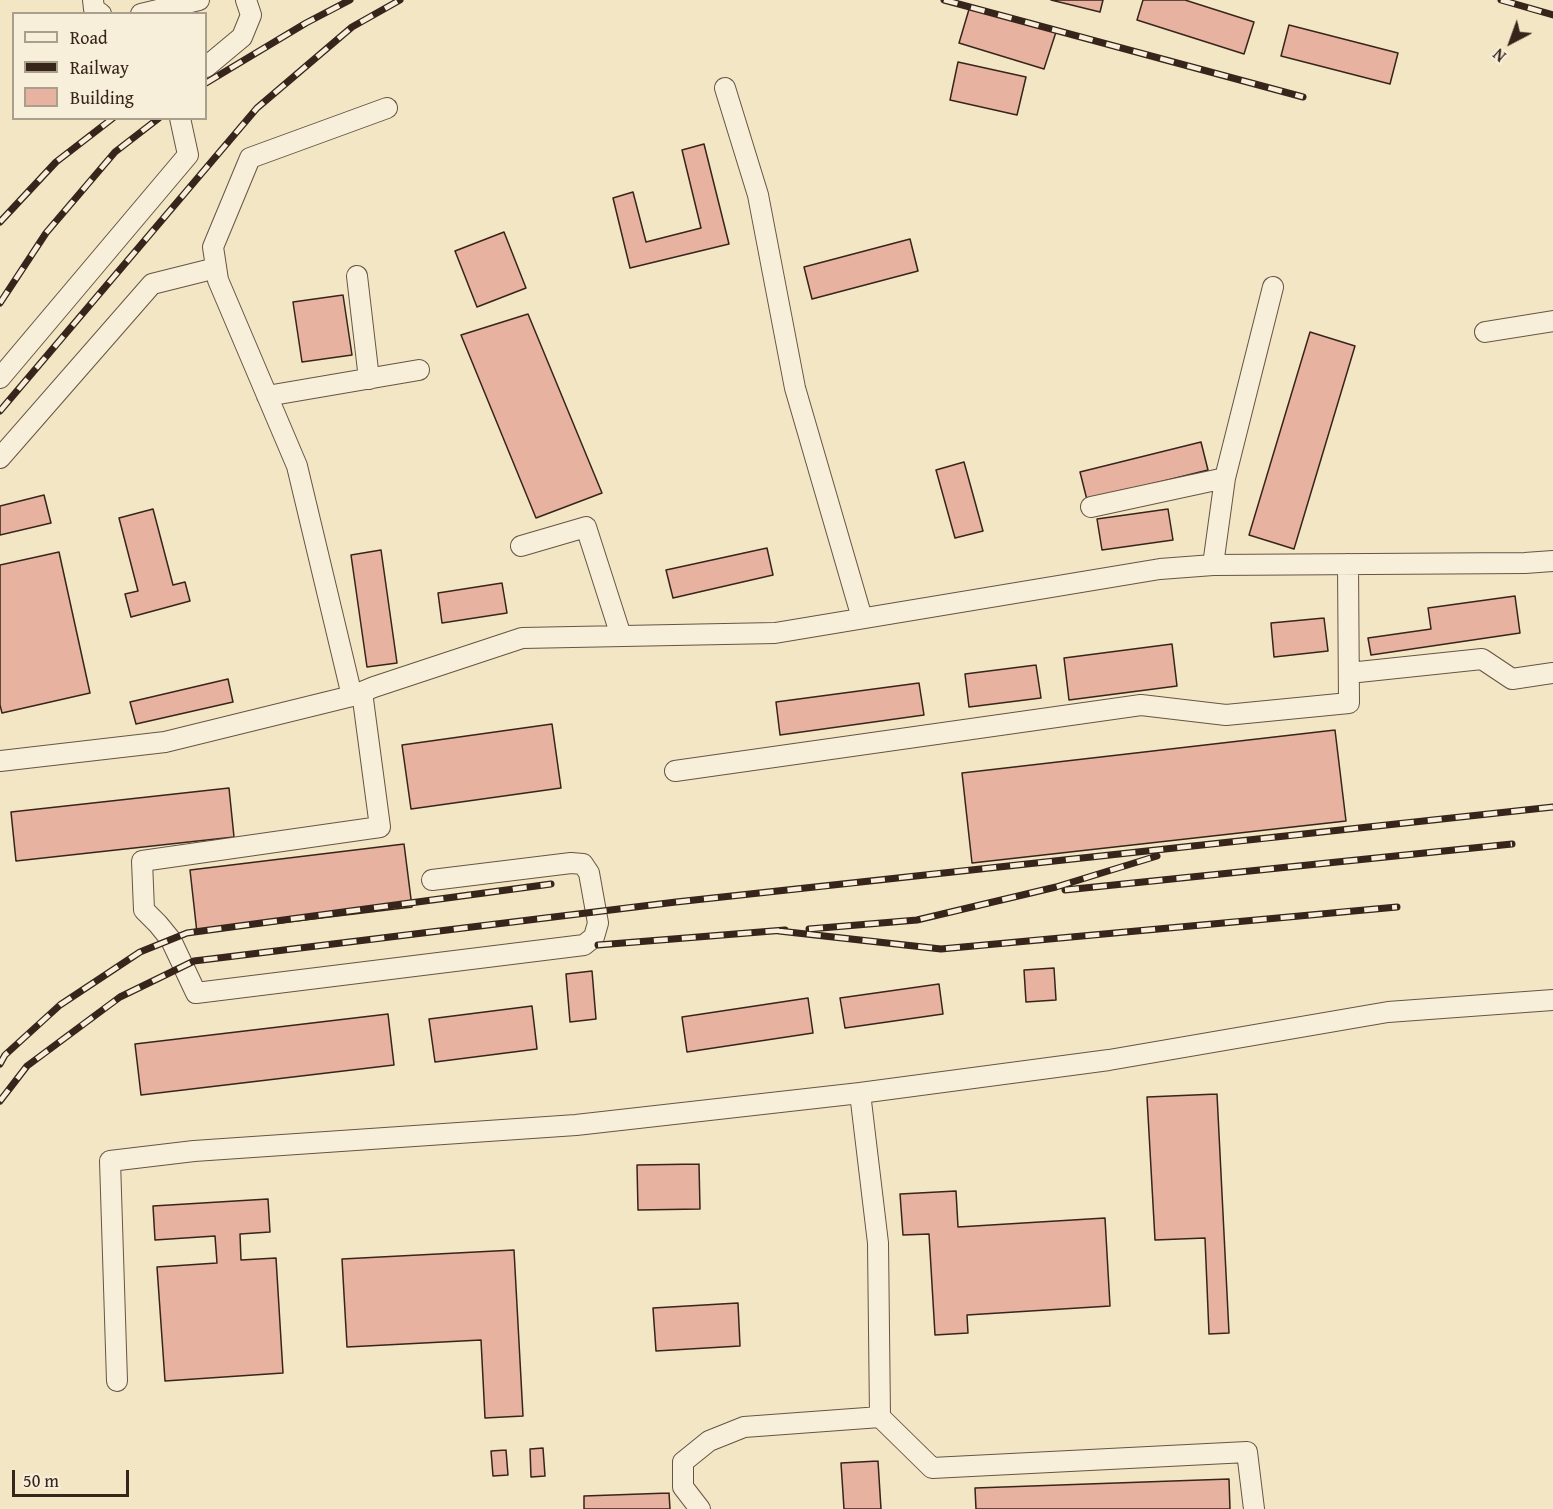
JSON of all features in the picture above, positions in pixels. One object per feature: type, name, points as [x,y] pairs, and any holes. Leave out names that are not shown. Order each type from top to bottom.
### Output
[{"type":"street","points":[[149,12],[199,0]]},
{"type":"street","points":[[207,66],[242,37],[251,15],[246,0]]},
{"type":"street","points":[[724,88],[758,195],[795,388],[862,618]]},
{"type":"street","points":[[387,108],[250,158],[213,247],[218,280],[297,466],[362,692],[380,827],[142,861],[144,910],[171,940],[196,993],[584,945],[594,937],[598,923],[589,873],[583,864],[571,863],[432,880]]},
{"type":"street","points":[[0,378],[188,155],[180,120]]},
{"type":"street","points":[[0,458],[152,284],[216,268]]},
{"type":"street","points":[[357,276],[369,379]]},
{"type":"street","points":[[1213,565],[1225,478],[1274,287]]},
{"type":"street","points":[[1485,332],[1553,321]]},
{"type":"street","points":[[267,396],[419,370]]},
{"type":"street","points":[[1091,507],[1225,478]]},
{"type":"street","points":[[521,546],[586,527],[621,636]]},
{"type":"street","points":[[0,760],[165,742],[362,692],[522,638],[775,633],[1160,569],[1213,565],[1553,561]]},
{"type":"street","points":[[675,771],[1141,705],[1227,715],[1349,703],[1348,564]]},
{"type":"street","points":[[1349,673],[1482,659],[1512,679],[1553,673]]},
{"type":"street","points":[[117,1381],[110,1161],[194,1151],[576,1125],[860,1093],[1109,1060],[1388,1012],[1553,1000]]},
{"type":"street","points":[[860,1093],[878,1243],[880,1417],[932,1468],[1247,1452],[1254,1509]]},
{"type":"street","points":[[700,1509],[683,1487],[683,1462],[709,1441],[744,1427],[880,1417]]},
{"type":"building","points":[[1051,0],[1103,0],[1100,12]]},
{"type":"building","points":[[1143,0],[1185,0],[1254,22],[1244,54],[1137,20]]},
{"type":"building","points":[[970,6],[1056,32],[1044,69],[959,43]]},
{"type":"building","points":[[1289,25],[1398,53],[1390,84],[1281,56]]},
{"type":"building","points":[[958,62],[1026,77],[1017,115],[950,100]]},
{"type":"building","points":[[704,144],[729,244],[630,268],[613,198],[633,192],[646,242],[701,228],[682,150]]},
{"type":"building","points":[[504,232],[526,288],[477,307],[455,251]]},
{"type":"building","points":[[910,239],[918,271],[812,299],[804,267]]},
{"type":"building","points":[[343,295],[352,355],[302,362],[293,302]]},
{"type":"building","points":[[528,314],[602,493],[536,518],[461,335]]},
{"type":"building","points":[[1310,332],[1355,346],[1294,549],[1249,535]]},
{"type":"building","points":[[1201,442],[1208,470],[1087,500],[1080,472]]},
{"type":"building","points":[[964,462],[983,531],[955,538],[936,470]]},
{"type":"building","points":[[44,495],[51,523],[0,535],[0,506]]},
{"type":"building","points":[[153,509],[173,585],[185,582],[190,601],[131,617],[125,594],[138,591],[119,518]]},
{"type":"building","points":[[1168,509],[1173,540],[1102,550],[1097,519]]},
{"type":"building","points":[[767,548],[773,575],[673,598],[666,570]]},
{"type":"building","points":[[381,550],[397,663],[367,667],[351,555]]},
{"type":"building","points":[[59,552],[90,693],[2,713],[0,705],[0,565]]},
{"type":"building","points":[[502,583],[507,613],[442,623],[438,593]]},
{"type":"building","points":[[1515,596],[1520,633],[1371,655],[1368,638],[1431,629],[1428,608]]},
{"type":"building","points":[[1324,618],[1328,651],[1274,657],[1271,623]]},
{"type":"building","points":[[1172,644],[1177,686],[1069,700],[1064,658]]},
{"type":"building","points":[[1036,665],[1041,698],[969,707],[965,674]]},
{"type":"building","points":[[228,679],[233,702],[136,724],[130,702]]},
{"type":"building","points":[[919,683],[924,715],[780,735],[776,702]]},
{"type":"building","points":[[552,724],[561,788],[411,809],[402,745]]},
{"type":"building","points":[[1335,730],[1346,821],[972,863],[962,773]]},
{"type":"building","points":[[229,788],[234,837],[16,861],[11,812]]},
{"type":"building","points":[[404,844],[412,907],[197,933],[190,870]]},
{"type":"building","points":[[1054,968],[1056,1000],[1026,1002],[1024,970]]},
{"type":"building","points":[[592,971],[596,1019],[570,1022],[566,974]]},
{"type":"building","points":[[939,984],[943,1014],[845,1028],[840,998]]},
{"type":"building","points":[[808,998],[813,1033],[687,1052],[682,1017]]},
{"type":"building","points":[[532,1006],[537,1049],[435,1062],[429,1019]]},
{"type":"building","points":[[388,1014],[394,1065],[141,1095],[135,1044]]},
{"type":"building","points":[[1217,1094],[1229,1333],[1209,1334],[1205,1238],[1155,1240],[1147,1097]]},
{"type":"building","points":[[699,1164],[700,1209],[638,1210],[637,1165]]},
{"type":"building","points":[[956,1191],[958,1227],[1105,1218],[1110,1306],[967,1315],[968,1333],[935,1335],[929,1234],[903,1235],[900,1194]]},
{"type":"building","points":[[268,1199],[270,1232],[240,1234],[241,1260],[276,1258],[283,1373],[165,1381],[157,1267],[217,1263],[215,1236],[155,1240],[153,1206]]},
{"type":"building","points":[[514,1250],[523,1416],[485,1418],[481,1340],[347,1347],[342,1259]]},
{"type":"building","points":[[738,1303],[740,1346],[656,1351],[653,1308]]},
{"type":"building","points":[[543,1448],[545,1476],[531,1477],[530,1449]]},
{"type":"building","points":[[506,1450],[508,1475],[493,1476],[491,1451]]},
{"type":"building","points":[[878,1461],[881,1509],[844,1509],[841,1463]]},
{"type":"building","points":[[1229,1479],[1230,1509],[976,1509],[975,1488]]},
{"type":"building","points":[[669,1493],[670,1509],[584,1509],[584,1496]]},
{"type":"railway","points":[[207,82],[306,23],[350,0]]},
{"type":"railway","points":[[0,411],[257,108],[352,27],[400,0]]},
{"type":"railway","points":[[944,0],[1303,97]]},
{"type":"railway","points":[[1501,0],[1553,15]]},
{"type":"railway","points":[[0,222],[56,162],[110,120]]},
{"type":"railway","points":[[0,303],[46,233],[115,152],[156,120]]},
{"type":"railway","points":[[0,1101],[27,1066],[120,997],[194,961],[676,902],[1553,807]]},
{"type":"railway","points":[[1065,890],[1512,844]]},
{"type":"railway","points":[[809,929],[917,920],[1056,887],[1157,856]]},
{"type":"railway","points":[[0,1064],[5,1055],[60,1005],[140,952],[187,933],[551,884]]},
{"type":"railway","points":[[779,931],[941,949],[1397,907]]},
{"type":"railway","points":[[598,945],[785,930]]}]
